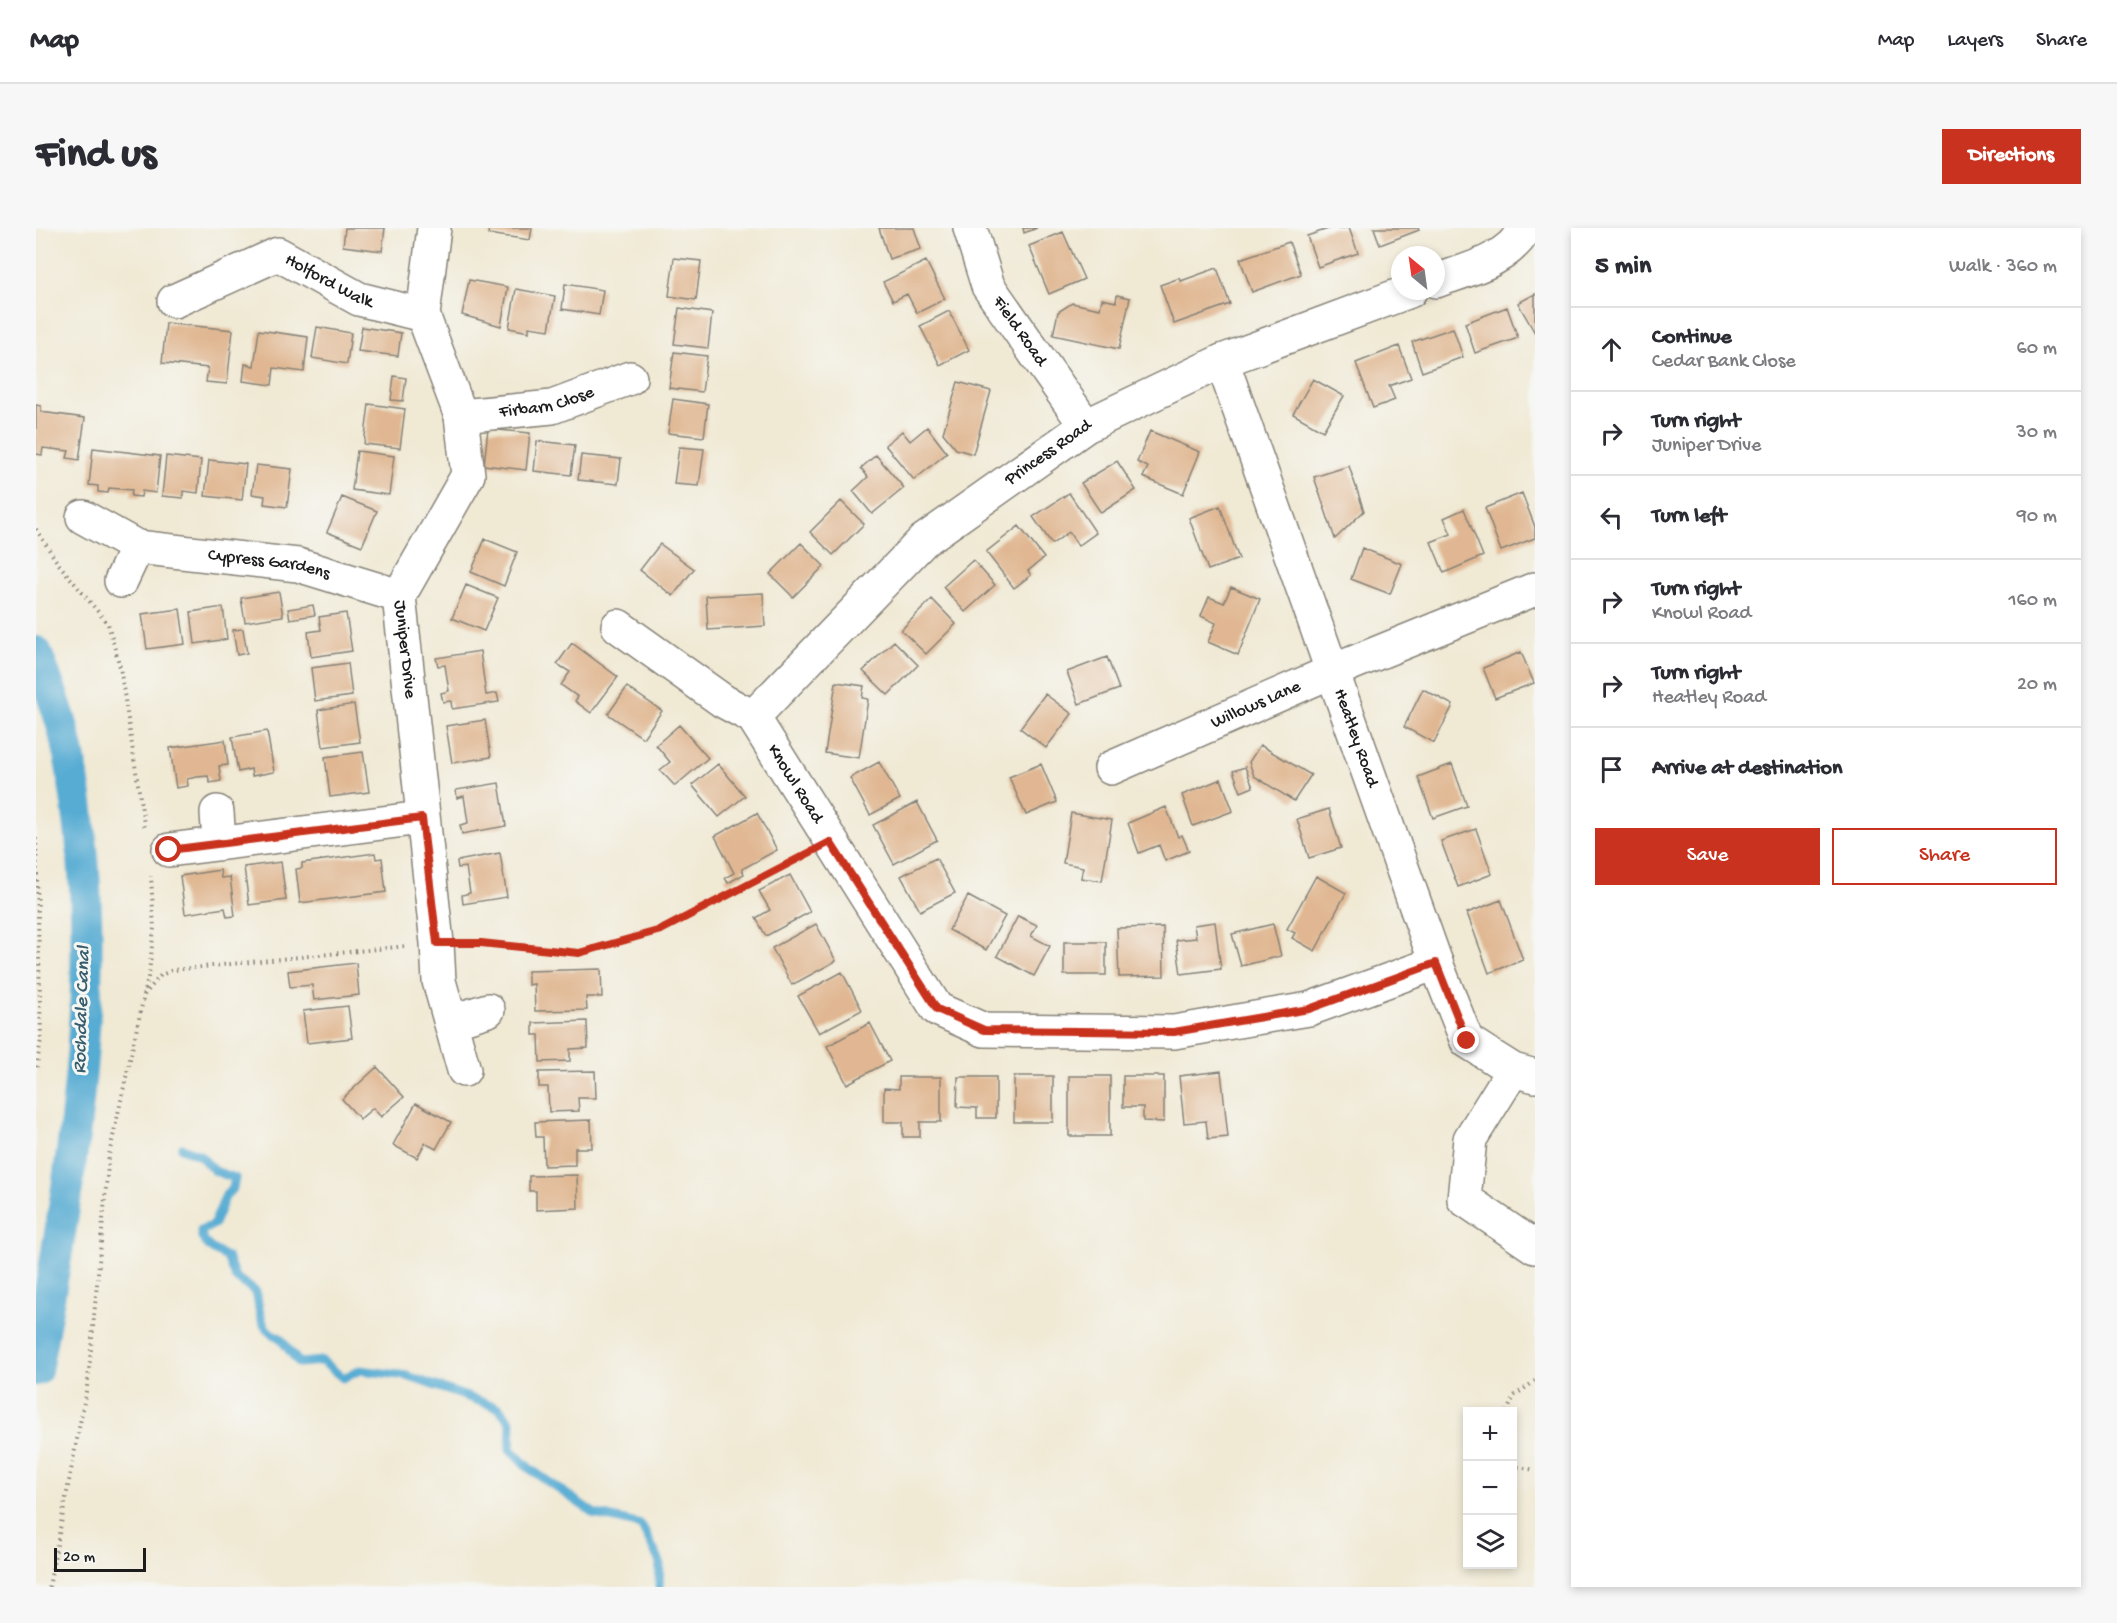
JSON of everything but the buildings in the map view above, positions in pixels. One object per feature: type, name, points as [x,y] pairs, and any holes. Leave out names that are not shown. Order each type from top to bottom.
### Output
[{"type":"street","name":"Juniper Drive","points":[[434,228],[423,315],[461,416],[468,476],[399,596],[437,943],[439,981],[464,1070]]},
{"type":"street","name":"Field Road","points":[[970,228],[987,286],[1086,426]]},
{"type":"street","points":[[1445,278],[1491,261],[1507,251],[1526,228]]},
{"type":"street","name":"Holford Walk","points":[[174,301],[278,254],[359,299],[423,315]]},
{"type":"street","name":"Princess Road","points":[[753,717],[923,541],[1086,426],[1222,361],[1391,298]]},
{"type":"street","name":"Heatley Road","points":[[1222,361],[1436,963],[1467,1041],[1524,1073]]},
{"type":"street","name":"Firbarn Close","points":[[461,416],[552,406],[630,378]]},
{"type":"street","name":"Cypress Gardens","points":[[83,517],[137,547],[298,565],[399,596]]},
{"type":"street","points":[[121,581],[137,547]]},
{"type":"street","name":"Willows Lane","points":[[1111,768],[1333,671],[1535,589]]},
{"type":"street","points":[[618,626],[723,701],[753,717]]},
{"type":"street","name":"Knowl Road","points":[[753,717],[937,1009],[984,1030],[1174,1032],[1309,1009],[1436,963]]},
{"type":"street","points":[[155,855],[218,828],[422,818]]},
{"type":"street","points":[[452,1021],[488,1010]]},
{"type":"street","points":[[1524,1073],[1470,1139],[1464,1199],[1535,1246]]},
{"type":"path","points":[[36,529],[57,562],[108,624],[120,667],[155,855],[154,928],[143,996],[109,1155],[88,1381],[49,1587]]},
{"type":"path","points":[[36,838],[41,1039],[36,1070]]},
{"type":"path","points":[[143,996],[161,975],[173,970],[437,943],[481,943],[579,953],[661,930],[830,842]]},
{"type":"path","points":[[1510,1407],[1514,1396],[1535,1381]]},
{"type":"path","points":[[1517,1467],[1535,1470]]},
{"type":"waterway","name":"Rochdale Canal","points":[[36,652],[53,697],[69,752],[81,837],[86,904],[84,1038],[78,1105],[59,1238],[36,1370]]},
{"type":"waterway","points":[[182,1148],[199,1155],[215,1171],[235,1178],[233,1188],[226,1195],[214,1224],[201,1231],[202,1236],[210,1247],[227,1257],[235,1277],[256,1292],[264,1325],[272,1334],[279,1337],[299,1363],[322,1361],[343,1378],[360,1370],[407,1376],[499,1408],[511,1423],[510,1449],[530,1469],[595,1514],[641,1525],[660,1562],[659,1587]]},
{"type":"route","points":[[169,850],[422,818],[437,943],[481,943],[579,953],[661,930],[830,842],[937,1009],[984,1030],[1174,1032],[1309,1009],[1436,963],[1467,1041]]}]
